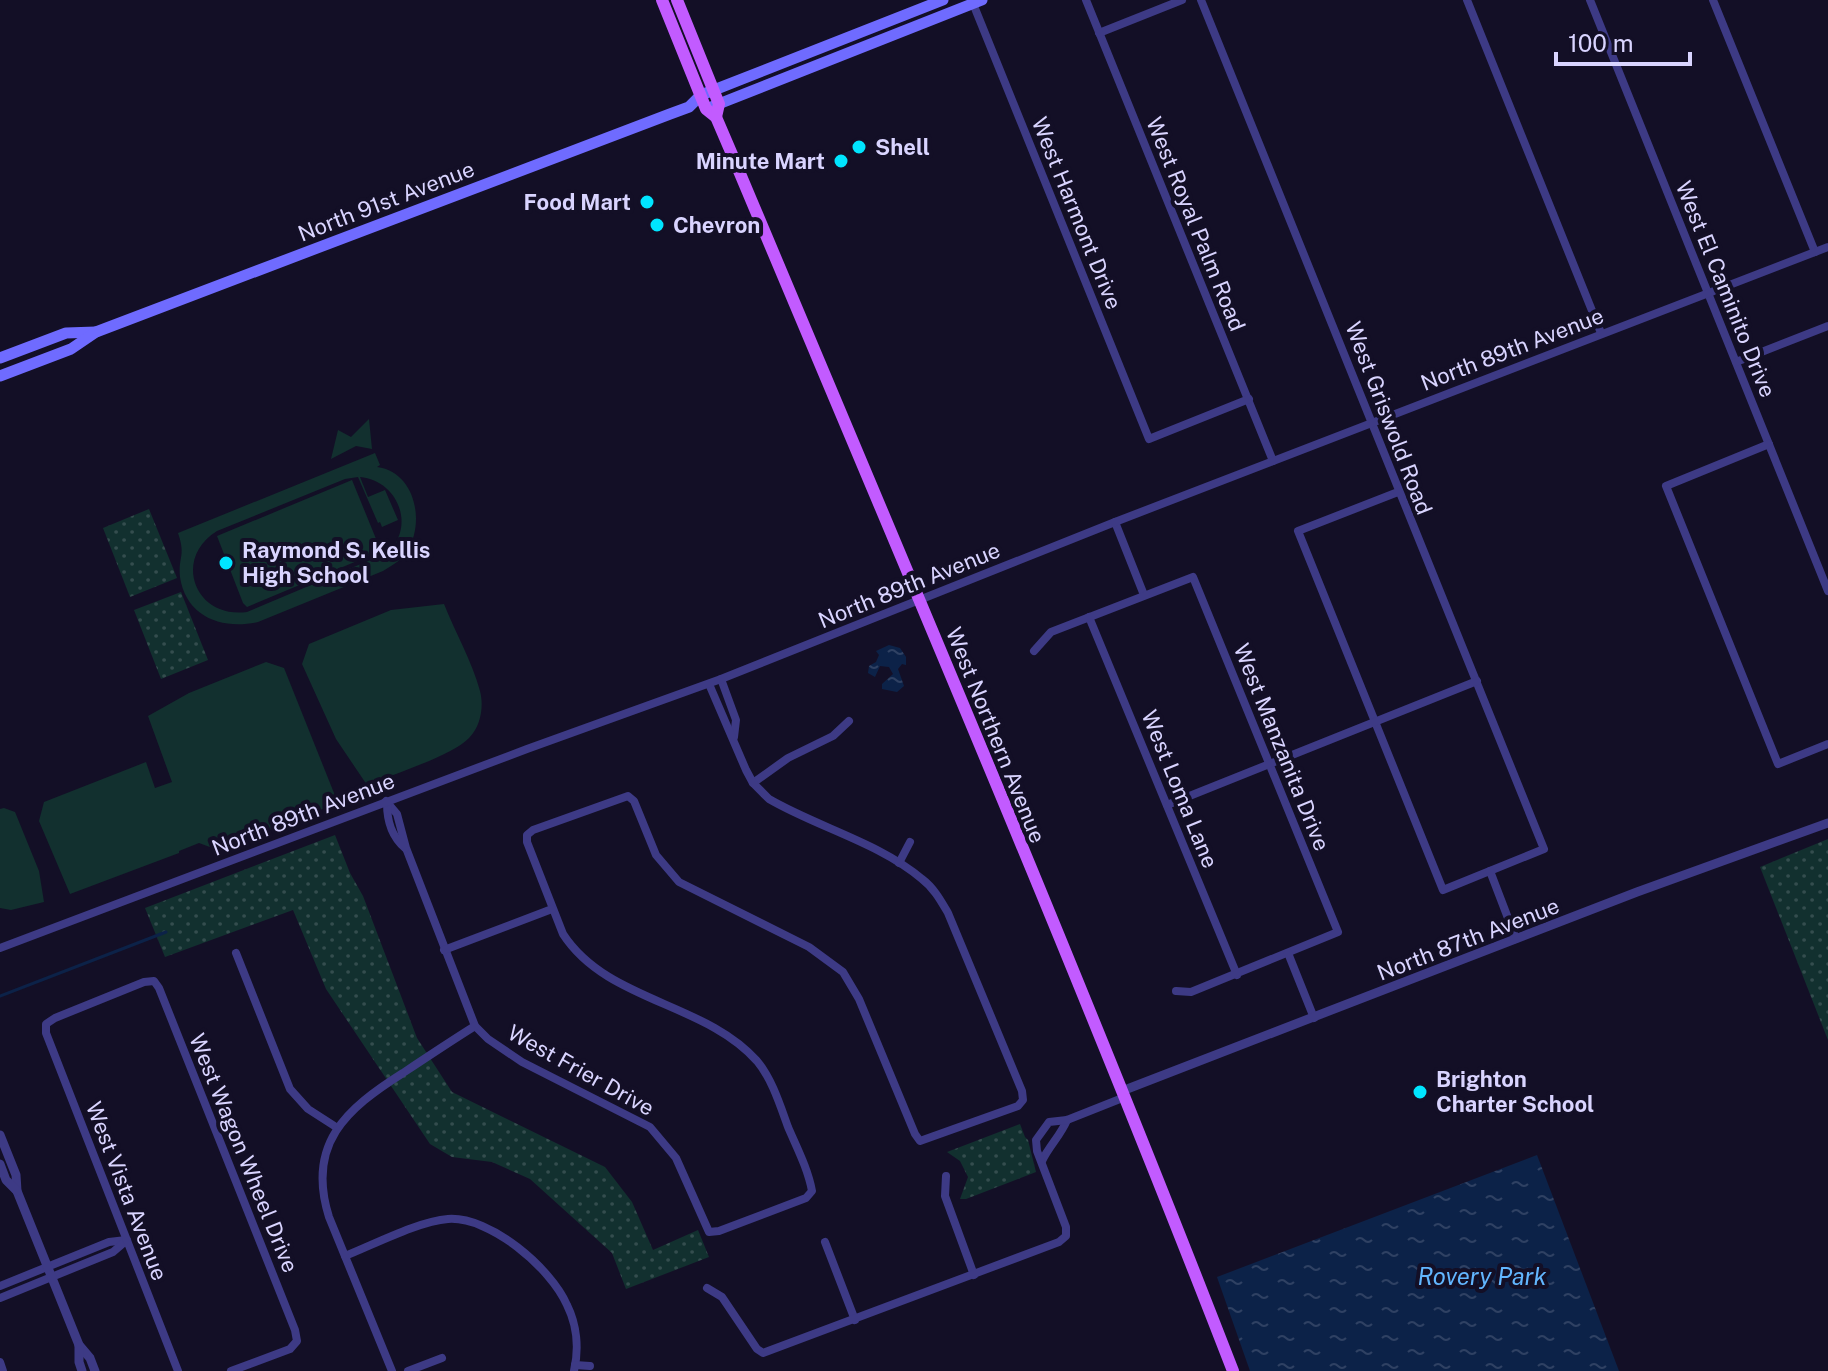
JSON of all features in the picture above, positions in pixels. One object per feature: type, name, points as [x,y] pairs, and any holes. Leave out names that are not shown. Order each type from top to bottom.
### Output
[{"type":"main road","name":"West Northern Avenue","points":[[662,0],[707,93],[719,104]]},
{"type":"main road","name":"West Northern Avenue","points":[[677,0],[711,113],[919,599],[1123,1094],[1233,1371]]},
{"type":"main road","name":"North 91st Avenue","points":[[0,376],[71,349],[96,332],[689,107],[707,93],[943,0]]},
{"type":"main road","points":[[711,113],[719,104],[975,1]]},
{"type":"main road","points":[[836,58],[836,52],[843,46],[883,30],[907,14]]},
{"type":"main road","name":"North 91st Avenue","points":[[689,107],[711,113]]},
{"type":"main road","name":"North 91st Avenue","points":[[0,358],[66,333],[96,332]]},
{"type":"street","name":"West Royal Palm Road","points":[[1086,0],[1273,461]]},
{"type":"street","points":[[1099,33],[1182,0]]},
{"type":"street","name":"West Griswold Road","points":[[1201,0],[1544,849],[1490,871]]},
{"type":"street","points":[[1467,0],[1601,333]]},
{"type":"street","name":"West El Caminito Drive","points":[[1590,0],[1828,591]]},
{"type":"street","points":[[1713,0],[1815,252]]},
{"type":"street","name":"West Harmont Drive","points":[[975,1],[1149,439],[1249,399]]},
{"type":"street","name":"North 89th Avenue","points":[[0,948],[386,801],[709,684],[1115,522],[1828,247]]},
{"type":"street","points":[[1736,362],[1828,326]]},
{"type":"street","points":[[1769,444],[1666,486],[1778,764],[1828,744]]},
{"type":"street","points":[[1398,492],[1298,531],[1443,890],[1490,871],[1516,939]]},
{"type":"street","points":[[1034,651],[1051,632],[1144,595],[1115,522]]},
{"type":"street","name":"West Manzanita Drive","points":[[1144,595],[1193,577],[1338,932],[1288,953]]},
{"type":"street","name":"West Loma Lane","points":[[1089,617],[1237,975]]},
{"type":"street","points":[[721,679],[736,720],[734,737]]},
{"type":"street","points":[[1167,805],[1477,681]]},
{"type":"street","points":[[444,950],[552,909],[527,835],[533,830],[628,796],[634,801],[656,855],[679,882],[809,947],[843,972],[859,999],[920,1141],[1018,1106],[1023,1100],[948,913],[936,894],[923,879],[899,863],[769,799],[753,783],[709,684]]},
{"type":"street","points":[[753,783],[788,758],[833,736],[849,721]]},
{"type":"street","name":"West Frier Drive","points":[[386,801],[397,814],[406,848],[475,1026],[488,1039],[522,1062],[650,1127],[676,1158],[709,1232],[806,1198],[812,1191],[810,1181],[770,1082],[759,1063],[729,1037],[607,976],[586,962],[563,934],[552,909]]},
{"type":"street","name":"North 87th Avenue","points":[[1041,1130],[1049,1122],[1067,1120],[1123,1094],[1516,939],[1828,823]]},
{"type":"street","points":[[899,863],[910,842]]},
{"type":"street","points":[[236,953],[290,1089],[308,1109],[336,1127]]},
{"type":"street","points":[[1176,991],[1191,992],[1288,953],[1314,1018]]},
{"type":"street","name":"West Vista Avenue","points":[[154,981],[144,982],[46,1024],[46,1033],[178,1371]]},
{"type":"street","name":"West Wagon Wheel Drive","points":[[154,981],[295,1330],[297,1341],[290,1349],[231,1371]]},
{"type":"street","points":[[392,1371],[329,1217],[322,1190],[325,1155],[336,1127],[364,1098],[475,1026]]},
{"type":"street","points":[[1042,1161],[1067,1120]]},
{"type":"street","points":[[707,1288],[722,1297],[757,1349],[763,1353],[1059,1242],[1066,1236],[1066,1227],[1036,1140],[1041,1130],[1053,1139]]},
{"type":"street","points":[[0,1135],[16,1175],[17,1191],[47,1267],[79,1345],[90,1358],[95,1371]]},
{"type":"street","points":[[0,1164],[6,1180],[17,1191]]},
{"type":"street","points":[[946,1176],[945,1196],[974,1275]]},
{"type":"street","points":[[345,1256],[445,1219],[466,1219],[488,1226],[509,1240],[560,1291],[576,1332],[574,1368],[590,1366]]},
{"type":"street","points":[[0,1286],[109,1242],[127,1240]]},
{"type":"street","points":[[0,1298],[113,1252],[127,1240]]},
{"type":"street","points":[[825,1242],[855,1320]]},
{"type":"street","points":[[79,1345],[82,1371]]},
{"type":"street","points":[[408,1371],[442,1358]]},
{"type":"street","points":[[0,1362],[3,1371]]},
{"type":"green space","points":[[369,419],[372,449],[356,446],[331,459],[338,430],[351,437]]},
{"type":"green space","points":[[375,453],[380,465],[377,467],[390,471],[408,488],[416,512],[413,538],[406,554],[394,564],[258,622],[245,624],[208,618],[190,602],[180,577],[178,533]],"holes":[[[358,477],[382,527],[398,520],[385,490],[368,497],[360,477],[384,486],[399,506],[401,530],[387,553],[247,612],[229,612],[214,606],[203,597],[196,585],[193,571],[195,556],[203,543],[217,531],[345,479]]]},
{"type":"green space","points":[[352,480],[381,551],[247,607],[217,536]]},
{"type":"green space","points":[[149,509],[177,578],[130,597],[103,528]]},
{"type":"green space","points":[[181,592],[208,660],[161,679],[134,610]]},
{"type":"green space","points":[[444,604],[477,680],[482,703],[479,722],[461,745],[367,785],[336,739],[302,664],[309,644],[391,610]]},
{"type":"green space","points":[[266,662],[284,668],[338,803],[218,850],[199,843],[70,894],[39,821],[44,802],[146,762],[155,788],[172,782],[148,716],[189,693]]},
{"type":"green space","points":[[0,809],[15,812],[39,871],[44,902],[11,910],[0,908]]},
{"type":"green space","points":[[335,835],[363,896],[417,1038],[452,1092],[605,1167],[632,1202],[653,1250],[698,1230],[709,1257],[626,1289],[612,1253],[530,1179],[492,1162],[452,1157],[430,1144],[326,989],[293,910],[165,957],[145,908]]},
{"type":"green space","points":[[1828,839],[1828,1040],[1760,867]]},
{"type":"green space","points":[[1020,1124],[1028,1140],[1036,1172],[960,1199],[968,1177],[960,1161],[947,1152]]},
{"type":"water","points":[[889,645],[900,648],[906,657],[906,665],[902,664],[898,669],[904,686],[897,692],[882,689],[882,684],[893,674],[889,667],[880,666],[875,677],[868,673],[869,666],[876,662],[879,655],[876,651]]},
{"type":"water","name":"Rovery Park","points":[[1537,1155],[1619,1371],[1250,1371],[1217,1277]]},
{"type":"waterway","points":[[0,996],[166,932]]},
{"type":"place","name":"Shell","points":[[859,147]]},
{"type":"place","name":"Minute Mart","points":[[841,161]]},
{"type":"place","name":"Food Mart","points":[[647,202]]},
{"type":"place","name":"Chevron","points":[[657,225]]},
{"type":"place","name":"Raymond S. Kellis High School","points":[[226,563]]},
{"type":"place","name":"Brighton Charter School","points":[[1420,1092]]}]
